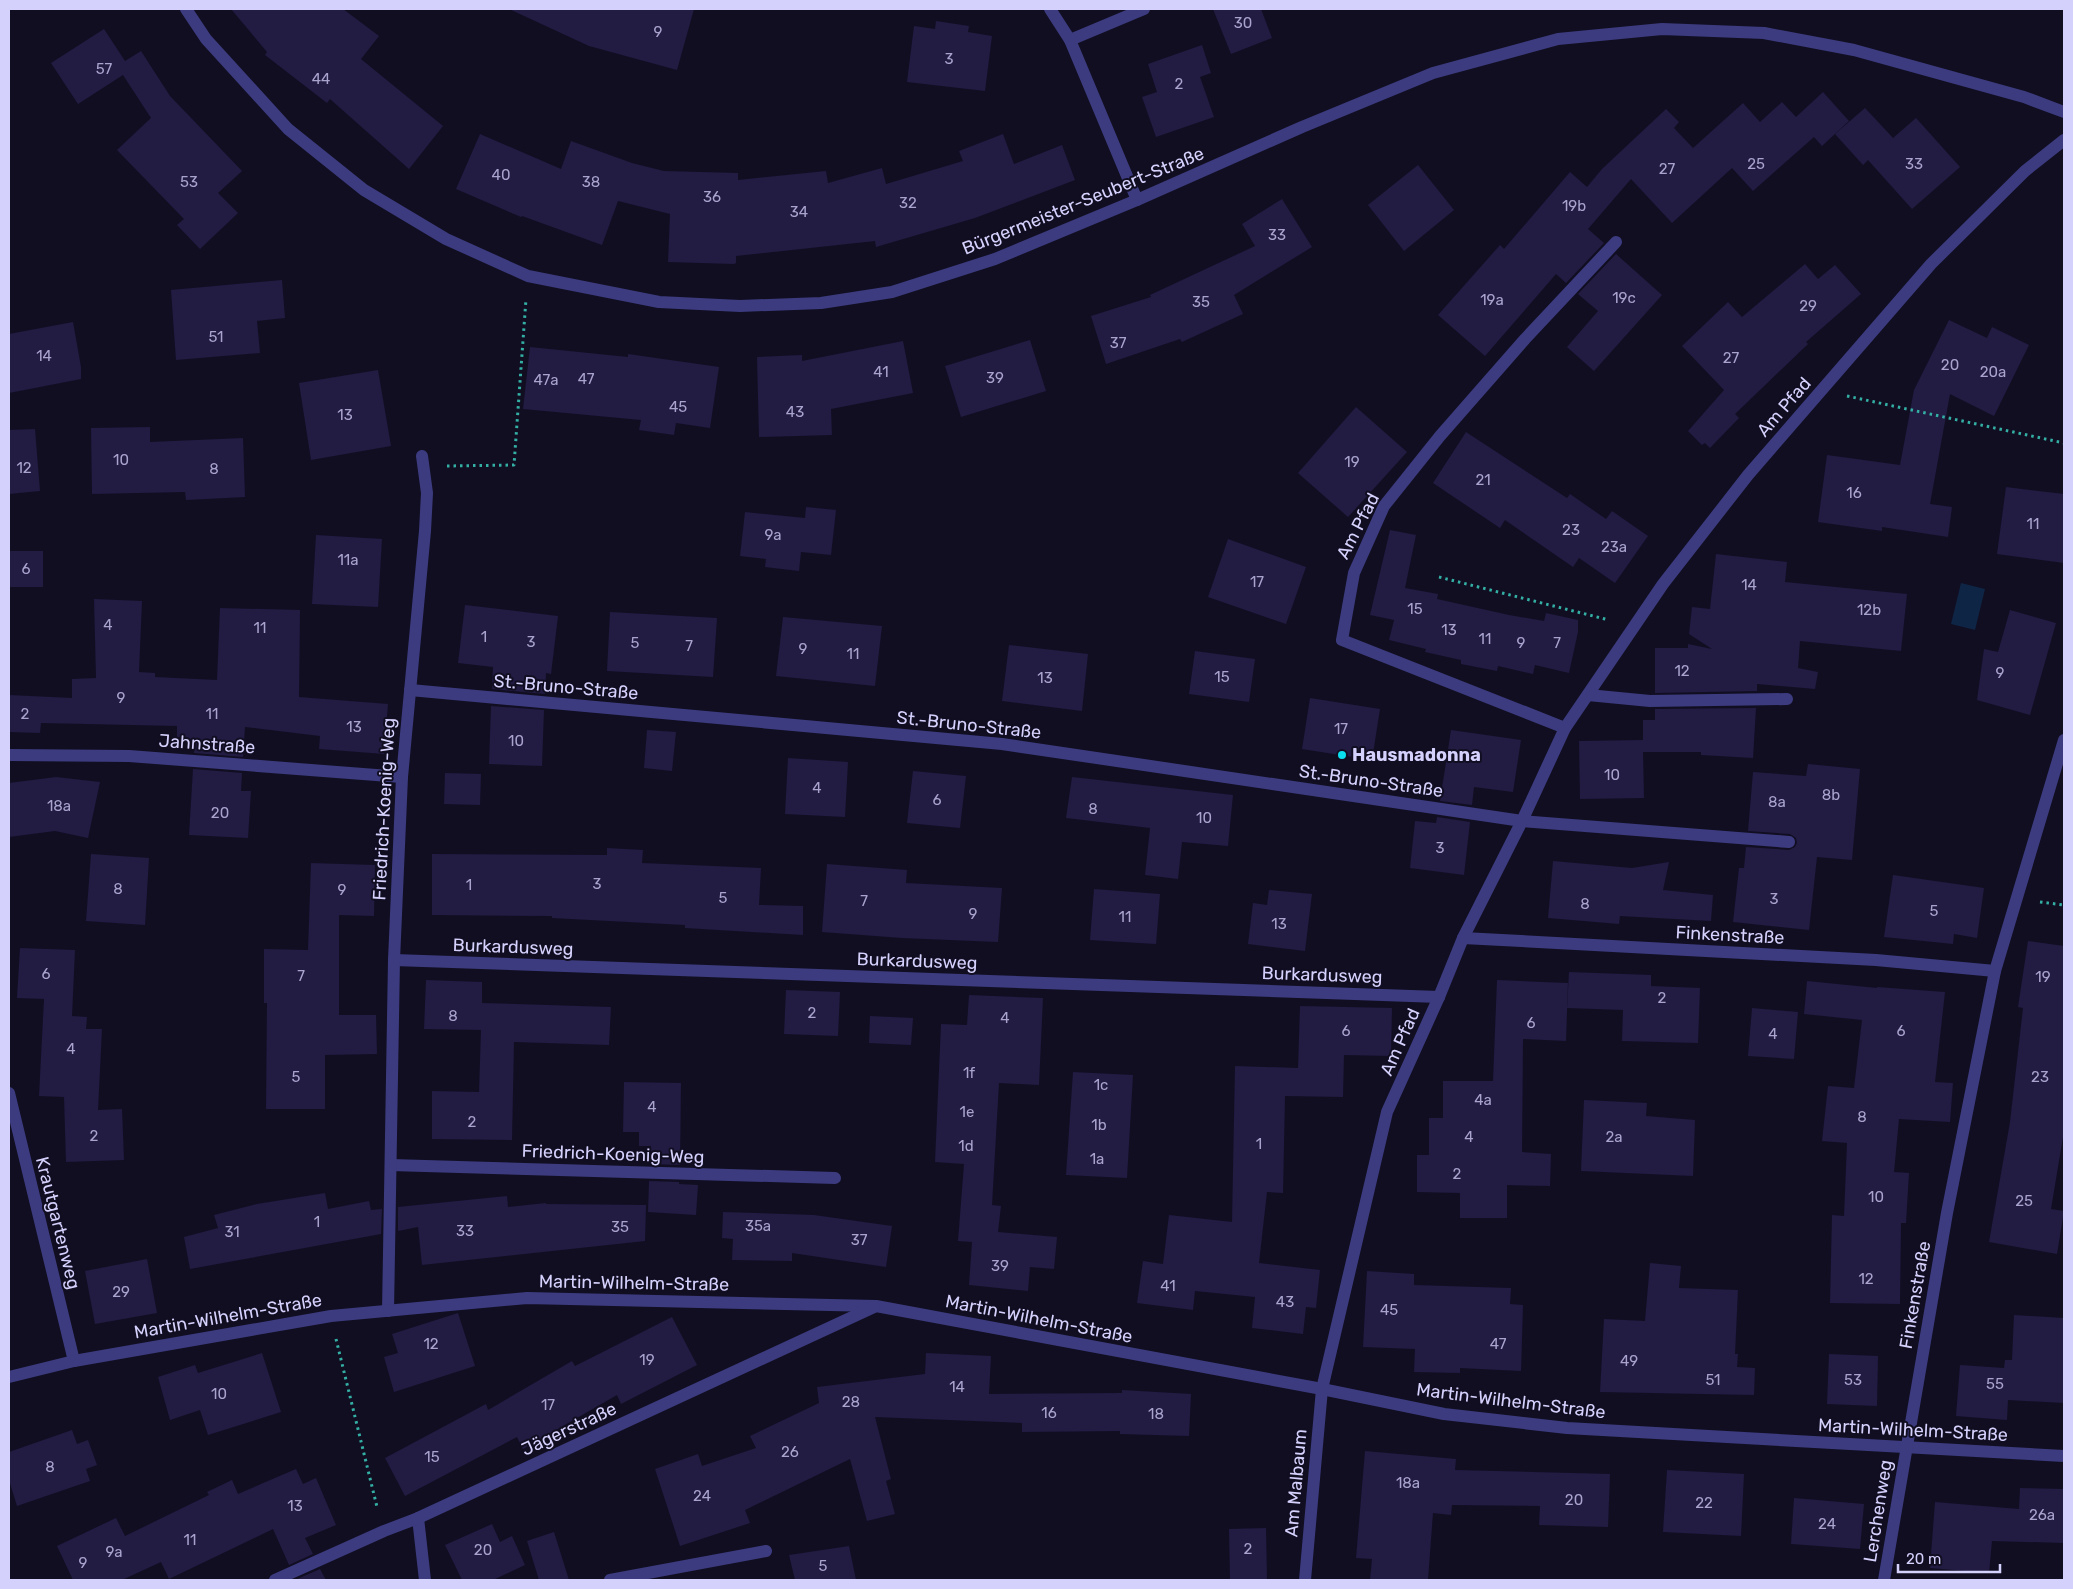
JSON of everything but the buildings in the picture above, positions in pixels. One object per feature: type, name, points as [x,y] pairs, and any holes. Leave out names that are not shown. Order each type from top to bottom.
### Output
[{"type":"street","name":"Bürgermeister-Seubert-Straße","points":[[186,9],[206,40],[288,129],[364,190],[446,240],[528,276],[659,302],[740,306],[821,304],[892,292],[995,259],[1137,200],[1302,127],[1433,73],[1558,39],[1652,30],[1764,33],[1854,50],[2024,97],[2064,112]]},
{"type":"street","points":[[1050,9],[1070,40],[1137,200]]},
{"type":"street","points":[[1070,40],[1144,9]]},
{"type":"street","name":"Am Pfad","points":[[1322,1389],[1387,1112],[1440,997],[1463,938],[1522,821],[1565,728],[1663,584],[1748,475],[1931,264],[2026,171],[2064,140]]},
{"type":"street","name":"Am Pfad","points":[[1565,728],[1342,640],[1354,573],[1384,506],[1453,421],[1525,339],[1616,242]]},
{"type":"street","name":"Friedrich-Koenig-Weg","points":[[388,1312],[394,960],[402,777],[425,531],[426,493],[423,461]]},
{"type":"street","name":"St.-Bruno-Straße","points":[[410,690],[1002,744],[1522,821],[1789,842]]},
{"type":"street","points":[[1588,695],[1650,702],[1787,699]]},
{"type":"street","name":"Finkenstraße","points":[[1906,1447],[1947,1213],[1995,972],[2064,740]]},
{"type":"street","name":"Jahnstraße","points":[[9,755],[129,756],[402,777]]},
{"type":"street","name":"Finkenstraße","points":[[1463,938],[1876,960],[1995,972]]},
{"type":"street","name":"Burkardusweg","points":[[394,960],[1440,997]]},
{"type":"street","name":"Krautgartenweg","points":[[9,1093],[74,1361]]},
{"type":"street","name":"Friedrich-Koenig-Weg","points":[[390,1165],[835,1178]]},
{"type":"street","name":"Martin-Wilhelm-Straße","points":[[9,1378],[74,1361],[331,1316],[526,1298],[876,1306],[1322,1389],[1444,1414],[1567,1428],[2064,1456]]},
{"type":"street","name":"Jägerstraße","points":[[275,1580],[384,1531],[418,1518],[876,1306]]},
{"type":"street","name":"Am Malbaum","points":[[1305,1580],[1322,1389]]},
{"type":"street","name":"Lerchenweg","points":[[1884,1580],[1906,1447]]},
{"type":"street","points":[[418,1518],[425,1580]]},
{"type":"street","points":[[610,1580],[766,1551]]},
{"type":"path","points":[[423,461],[514,466],[528,276]]},
{"type":"path","points":[[1822,390],[2064,443]]},
{"type":"path","points":[[1439,577],[1634,627]]},
{"type":"path","points":[[338,1348],[377,1508]]},
{"type":"water","points":[[1961,583],[1985,589],[1975,630],[1951,624]]},
{"type":"place","name":"Hausmadonna","points":[[1342,755]]}]
